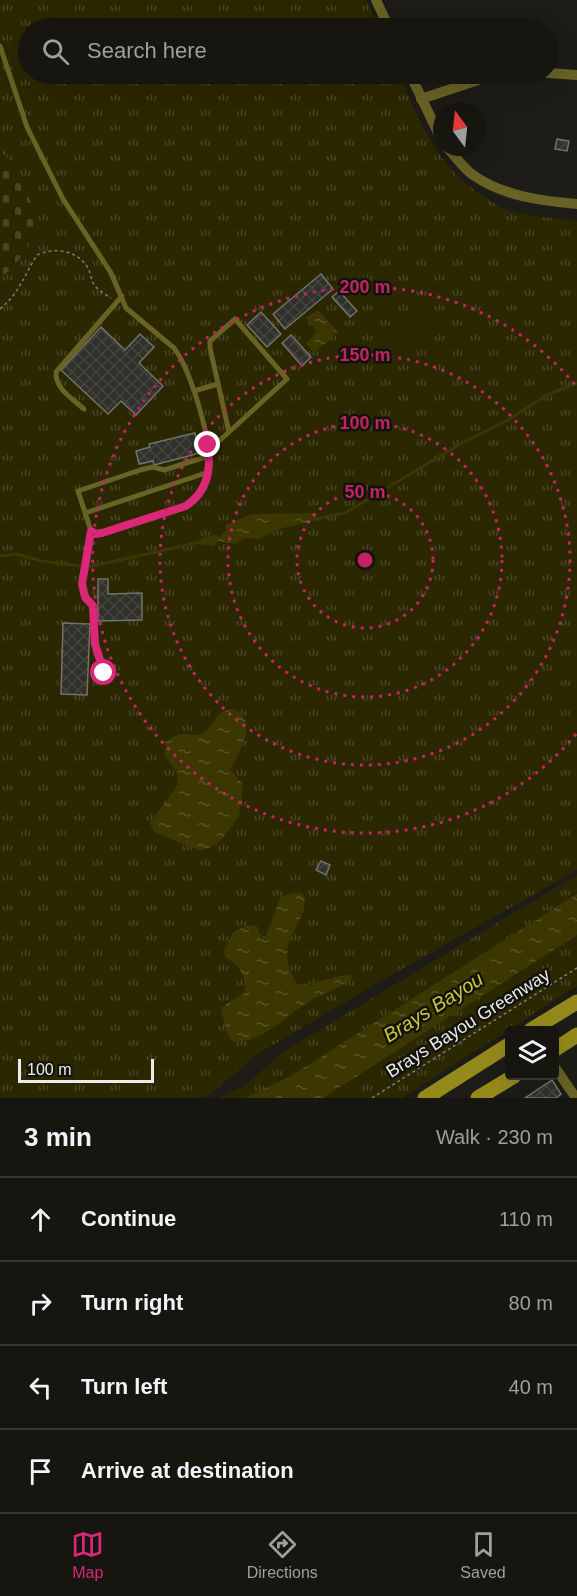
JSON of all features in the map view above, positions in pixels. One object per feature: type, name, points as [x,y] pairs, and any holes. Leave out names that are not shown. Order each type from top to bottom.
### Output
[{"type":"main road","points":[[538,1026],[577,1002]]},
{"type":"main road","points":[[559,1047],[577,1035]]},
{"type":"main road","points":[[425,1098],[505,1047]]},
{"type":"main road","points":[[478,1098],[507,1080]]},
{"type":"street","points":[[376,0],[384,18]]},
{"type":"street","points":[[559,74],[577,75]]},
{"type":"street","points":[[414,84],[433,123]]},
{"type":"street","points":[[421,99],[465,84]]},
{"type":"street","points":[[455,156],[472,174],[502,190],[545,201],[577,204]]},
{"type":"street","points":[[559,1072],[576,1098]]},
{"type":"lane","points":[[0,46],[27,127],[42,160],[63,199],[111,273],[126,308],[180,355],[194,391],[208,445],[209,472],[197,499],[186,506],[102,533],[95,534],[91,531]]},
{"type":"lane","points":[[84,409],[58,387],[56,372],[122,296]]},
{"type":"lane","points":[[208,445],[219,441],[229,432],[286,379],[235,319],[210,341],[211,357],[229,432]]},
{"type":"lane","points":[[194,391],[218,384]]},
{"type":"lane","points":[[104,673],[95,644],[93,606],[85,597],[82,584],[91,531],[78,491],[140,470],[153,467],[164,470],[209,456]]},
{"type":"lane","points":[[85,513],[209,472]]},
{"type":"path","points":[[0,309],[12,299],[22,285],[37,255],[55,250],[66,251],[76,256],[89,270],[95,286],[116,302]]},
{"type":"path","name":"Brays Bayou Greenway","points":[[372,1098],[577,968]]},
{"type":"green space","points":[[0,0],[366,0],[374,18],[18,18],[18,84],[403,84],[433,144],[433,156],[441,156],[456,174],[471,187],[498,206],[513,212],[577,221],[577,870],[384,979],[256,1055],[211,1094],[199,1098],[0,1098],[0,280],[26,252],[0,143]]},
{"type":"green space","points":[[0,143],[39,217],[26,252],[0,280]]},
{"type":"green space","points":[[420,307],[437,335],[424,342],[407,314]]},
{"type":"green space","points":[[403,317],[420,345],[407,353],[390,325]]},
{"type":"green space","points":[[577,875],[577,986],[514,1026],[505,1026],[505,1032],[402,1098],[218,1098],[246,1085],[281,1053]]},
{"type":"water","points":[[318,310],[338,332],[314,353],[306,344],[317,331],[306,318]]},
{"type":"water","points":[[317,513],[318,520],[278,529],[259,539],[245,538],[236,544],[218,541],[213,546],[200,544],[204,533],[207,537],[214,534],[219,537],[226,530],[225,525],[252,514]]},
{"type":"water","points":[[234,709],[241,714],[246,729],[242,746],[230,769],[243,784],[239,816],[222,839],[212,847],[202,850],[186,846],[155,832],[150,824],[174,790],[178,779],[175,769],[164,754],[167,741],[185,734],[202,734],[222,712]]},
{"type":"water","points":[[300,892],[304,895],[305,905],[289,944],[287,955],[297,984],[344,975],[351,975],[352,979],[310,1001],[263,1034],[243,1041],[232,1041],[227,1033],[221,1010],[245,992],[245,981],[234,963],[225,957],[224,951],[233,932],[248,925],[257,926],[261,939],[266,936],[281,896]]},
{"type":"water","name":"Brays Bayou","points":[[577,894],[577,935],[323,1098],[245,1098],[289,1077]]},
{"type":"building","points":[[557,139],[569,141],[567,151],[555,149]]},
{"type":"building","points":[[321,274],[333,289],[285,329],[273,314]]},
{"type":"building","points":[[339,291],[357,311],[350,317],[332,297]]},
{"type":"building","points":[[261,312],[281,334],[267,347],[247,325]]},
{"type":"building","points":[[101,327],[125,350],[140,334],[154,347],[139,363],[163,386],[136,415],[121,401],[108,414],[61,370]]},
{"type":"building","points":[[291,335],[311,357],[302,366],[282,343]]},
{"type":"building","points":[[195,433],[200,453],[154,465],[153,461],[139,464],[136,451],[150,447],[149,444]]},
{"type":"building","points":[[98,579],[108,579],[108,594],[142,593],[142,620],[98,621]]},
{"type":"building","points":[[63,623],[90,624],[87,695],[61,694]]},
{"type":"building","points":[[321,861],[330,865],[326,875],[316,870]]},
{"type":"building","points":[[552,1080],[561,1094],[556,1098],[525,1098]]},
{"type":"waterway","points":[[317,519],[347,512],[460,444],[510,419],[545,396],[577,383]]},
{"type":"waterway","points":[[0,556],[16,554],[42,561],[88,567],[201,542]]},
{"type":"route","points":[[104,673],[95,644],[93,606],[85,597],[82,584],[91,531],[95,534],[102,533],[186,506],[197,499],[209,472],[208,445]]}]
